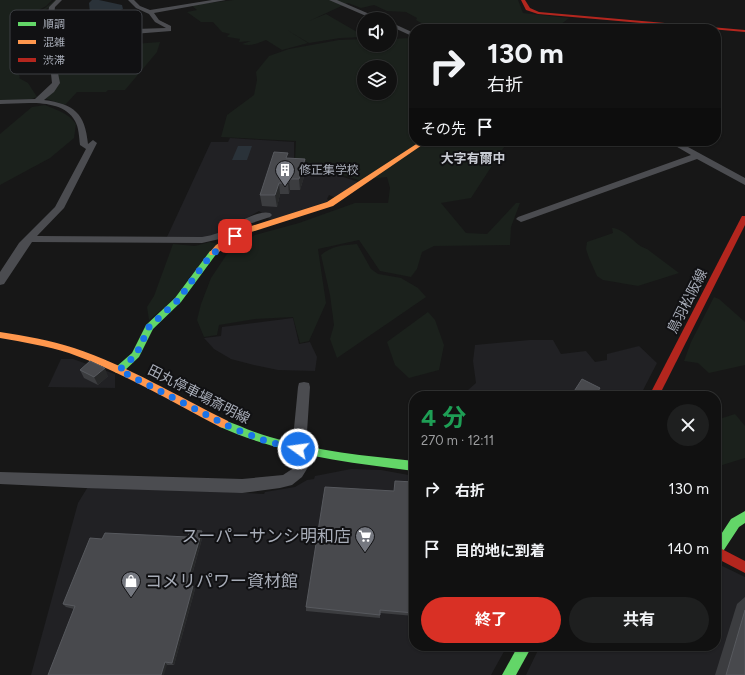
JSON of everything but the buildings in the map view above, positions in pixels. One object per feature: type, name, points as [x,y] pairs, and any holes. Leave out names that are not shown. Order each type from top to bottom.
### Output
[{"type":"street","points":[[52,10],[52,7],[59,0]]},
{"type":"street","points":[[133,0],[138,7],[150,12],[157,21],[169,27],[169,30],[142,31]]},
{"type":"street","points":[[150,12],[185,3],[224,0]]},
{"type":"street","points":[[332,0],[361,12]]},
{"type":"street","points":[[523,0],[528,10],[538,13],[672,24]]},
{"type":"street","points":[[156,4],[164,9]]},
{"type":"street","points":[[397,27],[409,32]]},
{"type":"street","points":[[721,28],[745,30]]},
{"type":"street","points":[[38,101],[51,90],[56,83],[54,74]]},
{"type":"street","points":[[0,102],[38,101],[59,106],[76,116],[80,124],[84,145],[92,145],[59,208],[28,239],[0,281]]},
{"type":"street","points":[[119,370],[136,355],[149,327],[178,300],[210,256],[224,243],[242,232],[330,204],[417,146]]},
{"type":"street","points":[[680,146],[745,182]]},
{"type":"street","points":[[521,219],[697,156]]},
{"type":"street","points":[[28,239],[202,240],[220,236],[243,223],[267,215]]},
{"type":"street","name":"鳥羽松阪線","points":[[657,391],[745,218]]},
{"type":"street","name":"田丸停車場斎明線","points":[[0,335],[72,350],[119,370],[232,428],[269,442],[304,450],[409,465]]},
{"type":"street","points":[[0,478],[242,486],[287,480],[297,473],[304,450],[304,387]]},
{"type":"street","points":[[721,545],[736,523],[745,516]]},
{"type":"street","points":[[721,555],[745,567]]},
{"type":"street","points":[[509,675],[522,651]]},
{"type":"shaded area","points":[[0,0],[52,0],[39,10],[10,10],[10,74],[18,74],[19,78],[28,83],[37,97],[29,100],[0,104]]},
{"type":"shaded area","points":[[57,0],[48,8],[42,10]]},
{"type":"shaded area","points":[[92,0],[99,0],[122,5],[123,9],[90,10],[89,3]]},
{"type":"shaded area","points":[[234,0],[518,0],[523,13],[569,18],[561,24],[423,24],[416,20],[417,18],[406,12],[387,11],[374,5],[361,8],[348,3],[309,21],[326,14],[357,32],[357,37],[340,38],[309,43],[287,30],[308,43],[282,50],[266,40],[251,45],[242,44],[251,41],[239,42],[240,39],[228,37],[227,36],[230,34],[222,32],[213,22],[201,22],[187,12],[197,10],[191,5]]},
{"type":"shaded area","points":[[409,38],[409,146],[505,146],[471,198],[441,203],[466,233],[487,234],[516,203],[520,203],[511,227],[510,245],[434,246],[422,252],[417,269],[411,277],[380,271],[359,240],[318,249],[326,303],[309,341],[300,343],[293,317],[255,319],[219,325],[217,335],[204,337],[197,320],[201,304],[211,278],[227,254],[237,245],[255,235],[299,223],[355,203],[388,203],[390,188],[387,177],[359,180],[315,167],[298,165],[295,161],[296,141],[221,137],[227,115],[254,95],[257,80],[256,72],[269,56],[289,49],[339,40],[357,39],[357,52],[397,52],[397,39]]},
{"type":"shaded area","points":[[160,42],[157,52],[142,70],[142,43]]},
{"type":"shaded area","points":[[138,74],[125,90],[108,90],[106,92],[77,92],[65,105],[44,98],[57,86],[59,80],[58,75]]},
{"type":"shaded area","points":[[45,105],[62,112],[73,120],[76,124],[74,138],[50,158],[0,185],[0,134],[32,107]]},
{"type":"shaded area","points":[[230,138],[294,142],[294,166],[314,167],[358,182],[336,198],[329,195],[327,199],[329,201],[271,220],[259,211],[208,238],[167,237],[211,142],[228,142]]},
{"type":"shaded area","points":[[238,146],[252,146],[247,160],[232,160]]},
{"type":"shaded area","points":[[612,228],[622,231],[679,273],[638,286],[603,280],[597,276],[586,249],[587,242],[613,233]]},
{"type":"shaded area","points":[[210,242],[219,244],[174,299],[149,320],[147,307],[154,296],[173,244],[195,246]]},
{"type":"shaded area","points":[[357,244],[371,269],[378,274],[401,278],[418,288],[426,297],[337,358],[330,339],[334,325],[330,295],[321,255],[333,248]]},
{"type":"shaded area","points":[[714,297],[719,299],[745,322],[745,365],[709,373],[698,363],[684,361],[691,342]]},
{"type":"shaded area","points":[[428,312],[435,320],[444,345],[439,370],[409,378],[395,365],[387,342]]},
{"type":"shaded area","points":[[293,318],[299,344],[310,342],[317,357],[315,371],[278,370],[231,359],[214,349],[204,338],[221,336],[222,327]]},
{"type":"shaded area","points":[[530,340],[553,340],[561,354],[586,351],[595,362],[607,360],[607,354],[639,346],[657,363],[643,391],[468,391],[476,383],[473,361],[475,345]]},
{"type":"shaded area","points":[[61,359],[73,359],[115,374],[115,388],[48,387]]},
{"type":"shaded area","points":[[735,414],[745,426],[745,458],[721,465],[721,418]]},
{"type":"shaded area","points":[[351,469],[381,470],[409,475],[409,651],[504,651],[491,675],[31,675],[78,503],[89,485],[264,494],[265,492],[295,487],[307,480],[314,479],[315,476]]},
{"type":"shaded area","points":[[721,565],[745,577],[745,675],[526,675],[538,651],[721,651]]},
{"type":"traffic: fast","points":[[119,370],[136,355],[149,327],[178,300],[213,253]]},
{"type":"traffic: fast","points":[[224,424],[246,434],[293,448],[341,457],[409,465]]},
{"type":"traffic: fast","points":[[721,544],[735,523],[745,516]]},
{"type":"traffic: fast","points":[[509,675],[522,651]]},
{"type":"traffic: slow","points":[[213,253],[219,247],[242,232],[330,204],[417,146]]},
{"type":"traffic: slow","points":[[0,335],[54,346],[92,358],[130,375],[224,424]]},
{"type":"traffic: jam","points":[[523,0],[528,9],[538,13],[664,24]]},
{"type":"traffic: jam","points":[[721,29],[745,31]]},
{"type":"traffic: jam","points":[[657,391],[745,218]]},
{"type":"traffic: jam","points":[[721,555],[745,567]]},
{"type":"place","name":"修正集学校","points":[[285,187]]},
{"type":"place","name":"スーパーサンシ明和店","points":[[365,553]]},
{"type":"place","name":"コメリパワー資材館","points":[[131,598]]},
{"type":"district","name":"大字有爾中","points":[[473,158]]},
{"type":"route","points":[[235,236],[219,247],[210,256],[178,300],[149,327],[136,355],[119,370],[215,421],[269,442],[298,449]]}]
